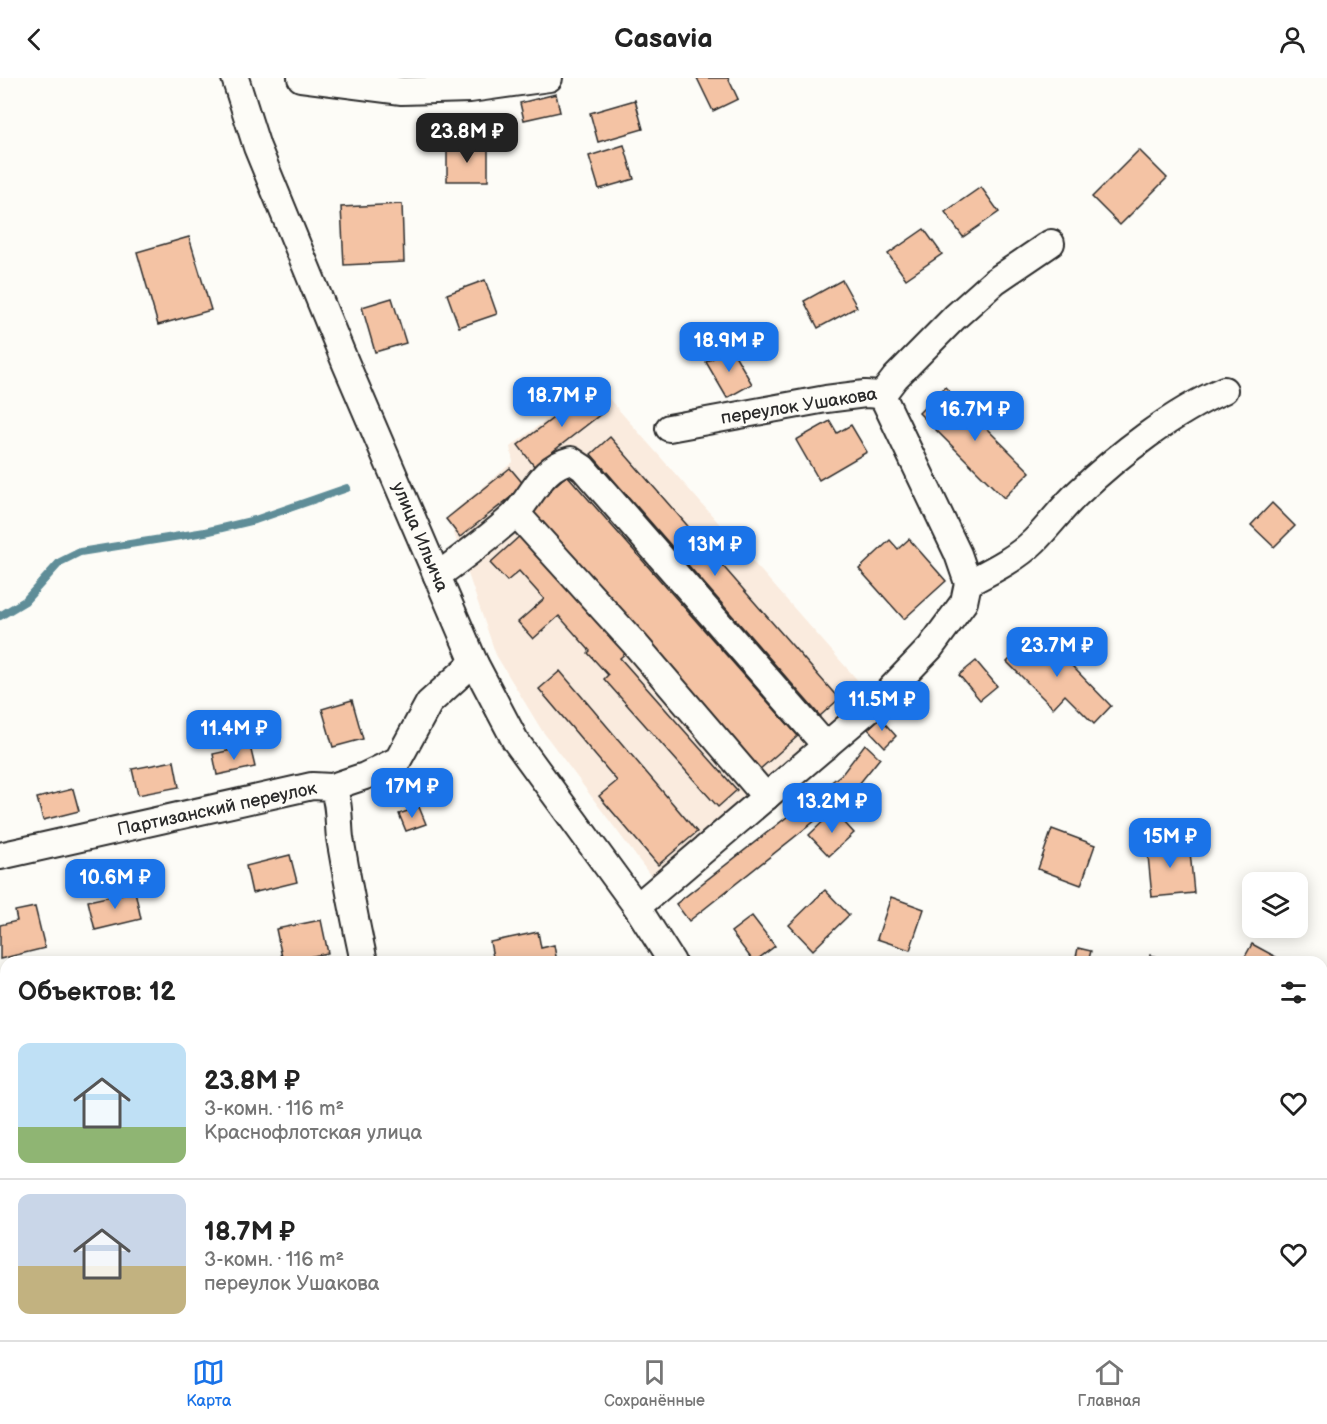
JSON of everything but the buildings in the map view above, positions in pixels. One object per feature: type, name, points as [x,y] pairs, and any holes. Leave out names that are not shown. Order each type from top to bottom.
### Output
[{"type":"street","name":"улица Ильича","points":[[235,78],[261,158],[346,364],[474,662],[515,740],[637,907],[668,956]]},
{"type":"street","points":[[302,78],[402,90],[470,89],[549,78]]},
{"type":"street","name":"переулок Ушакова","points":[[669,428],[826,399],[865,394],[882,395],[895,378],[995,281],[1051,243]]},
{"type":"street","points":[[968,583],[1010,560],[1032,543],[1077,494],[1168,421],[1203,399],[1224,390]]},
{"type":"street","points":[[637,907],[884,696],[930,648],[964,602],[968,583],[958,554],[882,395]]},
{"type":"street","points":[[437,576],[489,537],[516,513],[538,481],[562,462],[571,460],[591,477],[826,746]]},
{"type":"street","points":[[516,513],[635,644],[766,797]]},
{"type":"street","points":[[332,787],[365,776],[398,760],[429,703],[474,662]]},
{"type":"street","name":"Партизанский переулок","points":[[0,856],[312,786],[332,787],[336,794],[340,839],[363,956]]},
{"type":"shaded area","points":[[595,383],[868,692],[653,879],[541,729],[496,655],[448,516],[513,462],[510,447]]},
{"type":"waterway","points":[[0,616],[25,601],[60,562],[80,552],[205,532],[255,520],[347,488]]}]
